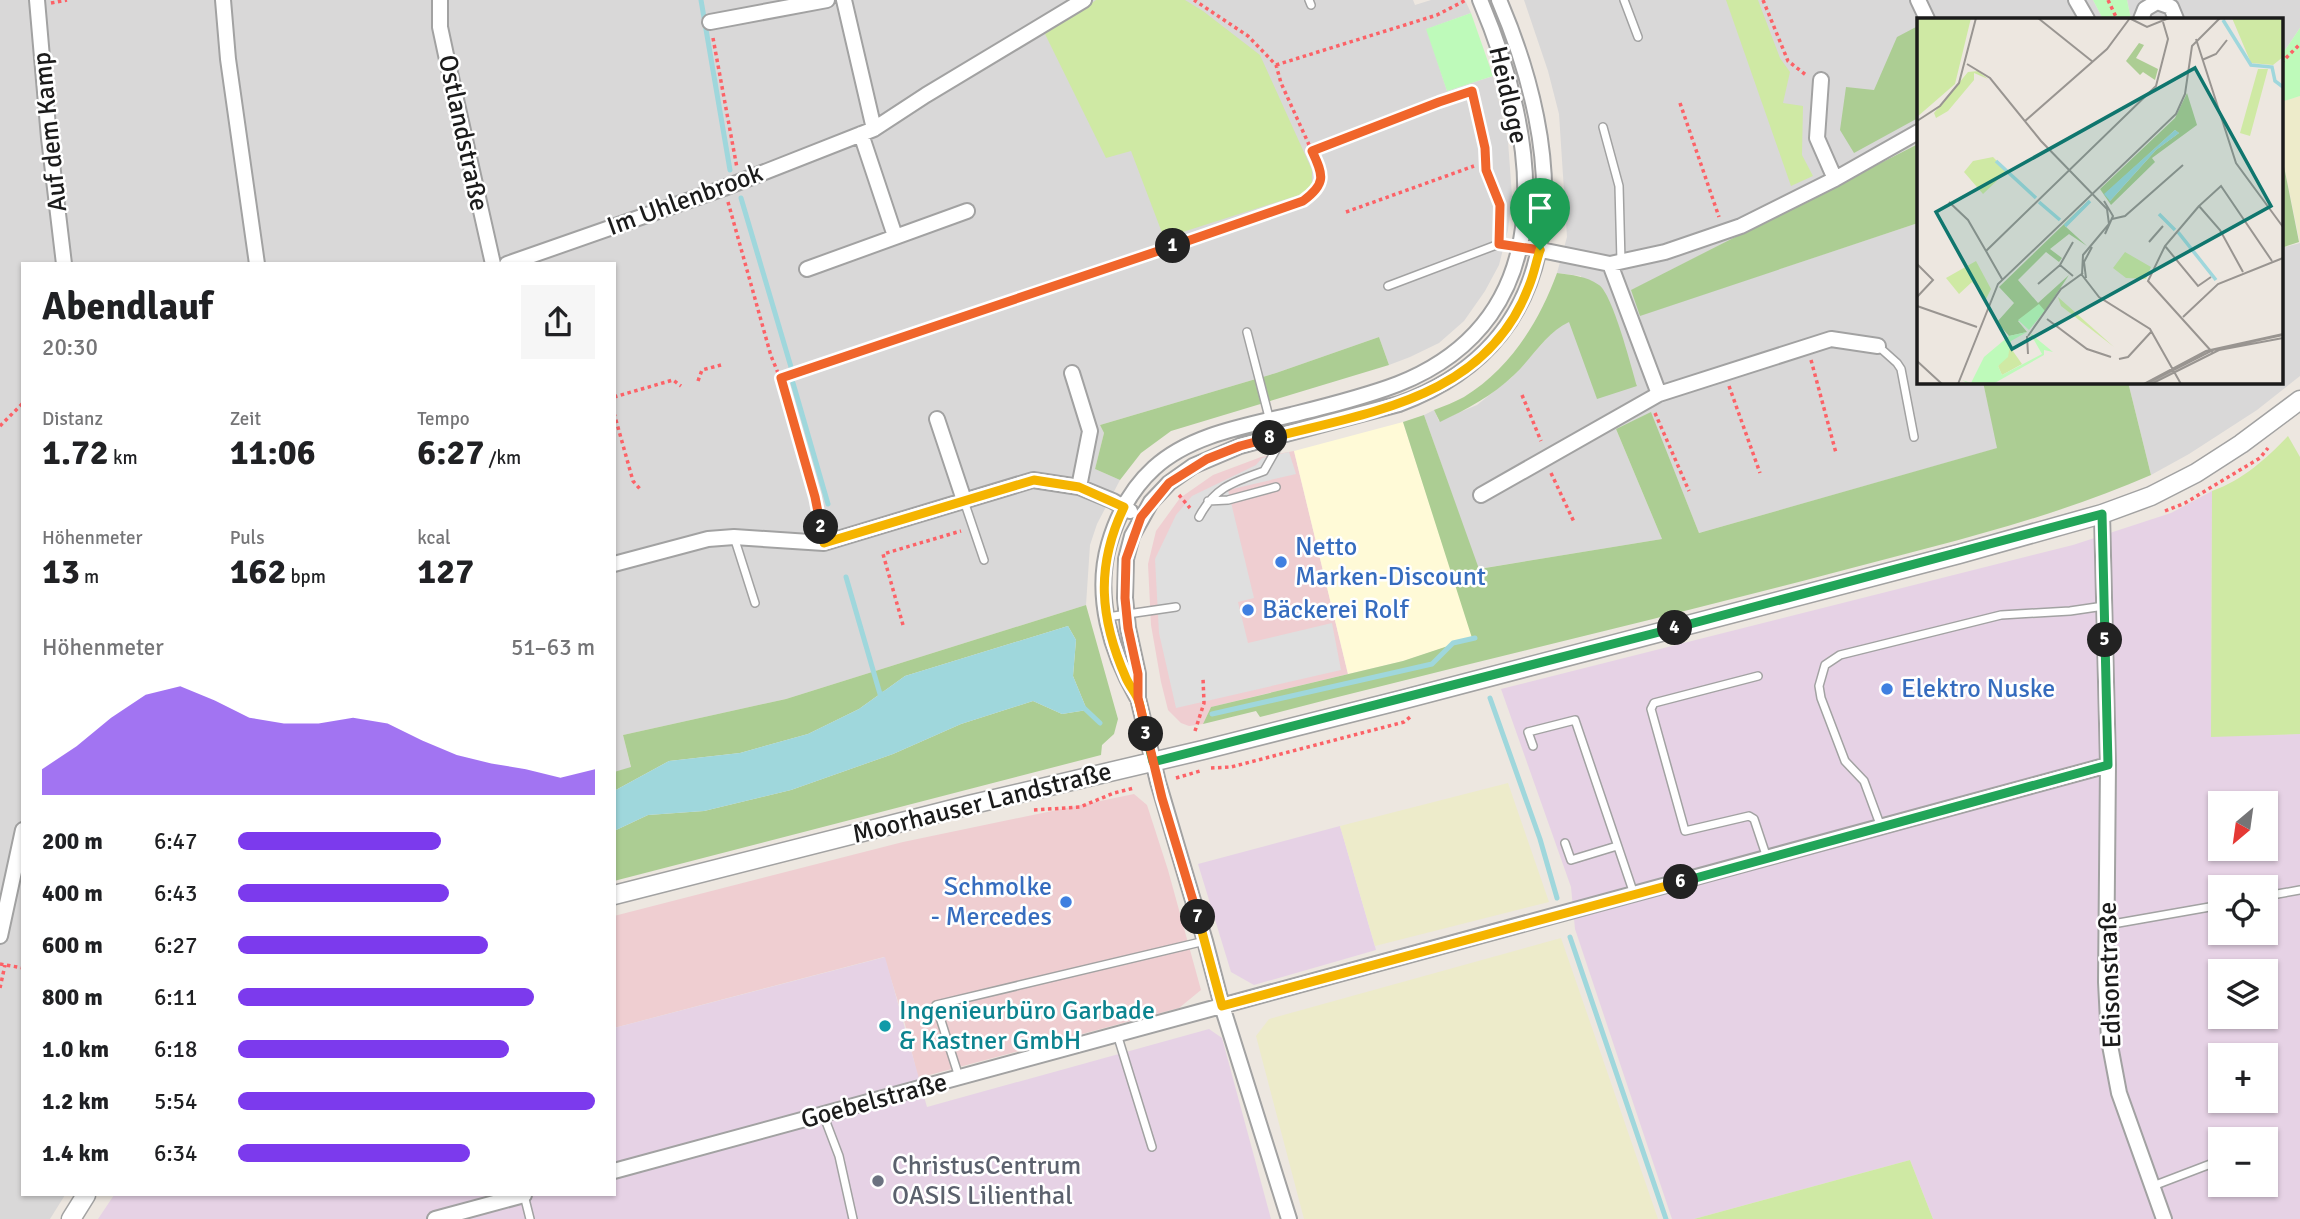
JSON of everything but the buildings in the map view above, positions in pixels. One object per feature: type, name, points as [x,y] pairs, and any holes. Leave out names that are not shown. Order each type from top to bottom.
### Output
[{"type":"street","name":"Auf dem Kamp","points":[[37,0],[64,262]]},
{"type":"street","points":[[223,0],[228,59],[257,262]]},
{"type":"street","name":"Ostlandstraße","points":[[440,0],[440,27],[493,262]]},
{"type":"street","points":[[710,22],[827,0]]},
{"type":"street","points":[[844,0],[868,132],[895,236]]},
{"type":"street","name":"Im Uhlenbrook","points":[[513,262],[724,188],[868,132],[1084,0]]},
{"type":"street","name":"Heidloge","points":[[1138,698],[1127,679],[1106,617],[1103,581],[1105,557],[1115,526],[1124,507],[1155,467],[1204,439],[1367,395],[1399,383],[1448,357],[1471,337],[1491,312],[1511,277],[1521,246],[1525,207],[1520,135],[1501,57],[1480,0]]},
{"type":"street","name":"Heidloge","points":[[1289,1219],[1222,1006],[1153,762],[1138,698],[1138,674],[1126,614],[1126,559],[1141,517],[1169,483],[1193,466],[1240,446],[1399,404],[1436,389],[1480,358],[1500,337],[1523,299],[1540,250],[1544,187],[1537,128],[1520,53],[1499,0]]},
{"type":"street","points":[[1918,0],[1927,18]]},
{"type":"street","points":[[2077,0],[2086,18]]},
{"type":"street","points":[[2141,9],[2157,2],[2168,2],[2176,18]]},
{"type":"street","points":[[1821,80],[1816,138],[1835,179]]},
{"type":"street","points":[[1521,246],[1615,262],[1665,252],[1741,226],[1835,179],[1917,133]]},
{"type":"street","points":[[807,269],[967,211]]},
{"type":"street","points":[[1615,262],[1654,396]]},
{"type":"street","points":[[1481,495],[1654,396],[1831,339],[1878,346]]},
{"type":"street","points":[[1072,373],[1090,431],[1079,487]]},
{"type":"street","name":"Moorhauser Landstraße","points":[[616,894],[1560,658],[2102,514],[2151,496],[2196,473],[2241,444],[2300,400]]},
{"type":"street","points":[[937,419],[964,500]]},
{"type":"street","points":[[616,563],[708,539],[734,537],[824,543],[1034,480],[1079,487],[1141,517]]},
{"type":"street","points":[[2102,514],[2108,765]]},
{"type":"street","name":"Goebelstraße","points":[[616,1170],[2108,765]]},
{"type":"street","name":"Edisonstraße","points":[[2108,765],[2109,1040],[2119,1093],[2164,1219]]},
{"type":"street","points":[[0,936],[21,839]]},
{"type":"street","points":[[71,1219],[85,1196]]},
{"type":"street","points":[[435,1219],[520,1196]]},
{"type":"lane","points":[[1624,0],[1638,37]]},
{"type":"lane","points":[[1472,91],[1485,148],[1486,170],[1500,205],[1499,244]]},
{"type":"lane","points":[[1603,127],[1619,186],[1615,262]]},
{"type":"lane","points":[[1388,286],[1499,244],[1521,246]]},
{"type":"lane","points":[[1199,517],[1208,501],[1227,484],[1264,471],[1277,448],[1247,332]]},
{"type":"lane","points":[[1878,346],[1901,369],[1914,438]]},
{"type":"lane","points":[[1208,501],[1228,500],[1276,487]]},
{"type":"lane","points":[[964,500],[984,560]]},
{"type":"lane","points":[[734,537],[755,603]]},
{"type":"lane","points":[[1881,827],[1864,780],[1845,761],[1821,698],[1819,686],[1825,665],[1840,655],[2001,615],[2104,606]]},
{"type":"lane","points":[[1106,617],[1176,607]]},
{"type":"lane","points":[[1758,676],[1654,703],[1651,709],[1685,831],[1749,816],[1754,819],[1767,859]]},
{"type":"lane","points":[[1533,746],[1528,732],[1575,720],[1634,895]]},
{"type":"lane","points":[[1565,843],[1571,860],[1617,846]]},
{"type":"lane","points":[[2278,894],[2300,890]]},
{"type":"lane","points":[[2107,925],[2208,907]]},
{"type":"lane","points":[[959,1078],[936,1005],[1205,941]]},
{"type":"lane","points":[[1117,1033],[1152,1147]]},
{"type":"lane","points":[[823,1114],[839,1156],[853,1219]]},
{"type":"lane","points":[[2152,1186],[2208,1165]]},
{"type":"lane","points":[[524,1196],[530,1219]]},
{"type":"path","points":[[781,378],[1303,201],[1318,190],[1320,169],[1281,83],[1276,65],[1248,36],[1194,0]]},
{"type":"path","points":[[1276,65],[1437,15],[1466,0]]},
{"type":"path","points":[[1763,0],[1788,61],[1803,74],[1821,80]]},
{"type":"path","points":[[2108,0],[2117,18]]},
{"type":"path","points":[[710,22],[739,180]]},
{"type":"path","points":[[2282,62],[2300,44]]},
{"type":"path","points":[[1312,151],[1472,91]]},
{"type":"path","points":[[1680,103],[1724,231]]},
{"type":"path","points":[[1346,212],[1486,162]]},
{"type":"path","points":[[724,188],[771,356],[781,378],[815,497],[824,543]]},
{"type":"path","points":[[1807,347],[1836,453]]},
{"type":"path","points":[[698,381],[702,370],[721,365]]},
{"type":"path","points":[[1724,373],[1760,473]]},
{"type":"path","points":[[616,396],[673,380],[681,386]]},
{"type":"path","points":[[1522,395],[1573,522]]},
{"type":"path","points":[[1654,396],[1689,491]]},
{"type":"path","points":[[0,426],[21,405]]},
{"type":"path","points":[[616,420],[633,481],[640,489]]},
{"type":"path","points":[[1172,487],[1199,517]]},
{"type":"path","points":[[903,625],[883,554],[973,527]]},
{"type":"path","points":[[1195,731],[1204,703],[1203,678]]},
{"type":"path","points":[[0,988],[3,965],[21,968]]},
{"type":"shaded area","points":[[0,0],[1413,0],[1415,5],[1431,0],[1465,0],[1471,13],[1427,29],[1447,91],[1493,76],[1508,141],[1512,196],[1508,230],[1499,265],[1464,321],[1439,343],[1389,365],[1379,337],[1276,373],[1100,425],[1104,433],[1095,469],[1120,480],[1097,524],[1090,545],[1086,605],[786,699],[623,735],[631,768],[616,772],[616,262],[21,262],[21,1196],[64,1196],[50,1219],[0,1219]]},
{"type":"shaded area","points":[[1524,0],[2093,0],[2102,18],[1917,18],[1917,145],[1632,290],[1641,315],[1917,223],[1917,383],[1983,383],[1998,448],[1699,533],[1651,413],[1616,429],[1662,539],[1478,569],[1424,415],[1434,410],[1439,421],[1477,405],[1512,377],[1556,328],[1570,321],[1597,398],[1581,276],[1557,273],[1567,237],[1559,114],[1548,71]]},
{"type":"shaded area","points":[[2127,0],[2300,0],[2300,28],[2282,55],[2282,18],[2131,18]]},
{"type":"shaded area","points":[[2300,96],[2300,243],[2282,156],[2282,102]]},
{"type":"shaded area","points":[[2300,243],[2300,376],[2257,410],[2151,475],[2128,383],[2282,383],[2282,248]]},
{"type":"shaded area","points":[[1403,422],[1473,638],[1403,661],[1348,674],[1294,451]]},
{"type":"shaded area","points":[[1294,451],[1348,674],[1211,707],[1203,724],[1189,726],[1181,723],[1168,710],[1151,625],[1148,564],[1156,531],[1180,498],[1213,475],[1261,457]]},
{"type":"shaded area","points":[[1289,452],[1296,474],[1228,490],[1254,598],[1238,602],[1248,643],[1332,623],[1341,670],[1176,708],[1159,633],[1155,559],[1176,515],[1192,496],[1256,465],[1262,458]]},
{"type":"shaded area","points":[[2212,491],[2211,736],[2300,734],[2300,1219],[1933,1219],[1910,1160],[1694,1219],[1672,1219],[1575,929],[1571,887],[1501,689],[2073,545],[2171,513]]},
{"type":"shaded area","points":[[1508,783],[1549,902],[1375,946],[1340,826]]},
{"type":"shaded area","points":[[1134,794],[1147,805],[1201,990],[1179,1008],[918,1078],[884,957],[616,1027],[616,915],[903,842]]},
{"type":"shaded area","points":[[1340,826],[1376,950],[1254,985],[1231,972],[1198,864]]},
{"type":"shaded area","points":[[1561,938],[1658,1219],[1304,1219],[1256,1036],[1269,1019]]},
{"type":"shaded area","points":[[885,957],[927,1107],[1209,1029],[1222,1038],[1271,1219],[98,1219],[113,1196],[616,1196],[616,1027]]},
{"type":"green space","points":[[1096,0],[1185,0],[1260,55],[1312,170],[1312,186],[1302,194],[1164,238],[1131,151],[1106,158],[1045,34]]},
{"type":"green space","points":[[1726,0],[1758,0],[1780,58],[1790,72],[1783,103],[1803,106],[1802,155],[1813,176],[1791,186]]},
{"type":"green space","points":[[2093,0],[2127,0],[2131,18],[2102,18]]},
{"type":"green space","points":[[1471,13],[1493,76],[1447,91],[1426,29]]},
{"type":"green space","points":[[1916,27],[1917,119],[1854,153],[1840,130],[1846,87],[1874,90],[1897,37]]},
{"type":"green space","points":[[2300,28],[2300,96],[2282,102],[2282,55]]},
{"type":"green space","points":[[1917,145],[1917,223],[1640,316],[1631,290]]},
{"type":"green space","points":[[2282,156],[2299,242],[2282,248]]},
{"type":"green space","points":[[1557,273],[1579,276],[1599,285],[1604,291],[1621,332],[1637,386],[1597,399],[1569,322],[1554,332],[1514,375],[1497,389],[1440,422],[1434,410],[1464,397],[1480,386],[1521,343],[1541,309]]},
{"type":"green space","points":[[1379,337],[1389,365],[1171,431],[1141,453],[1120,480],[1095,469],[1104,433],[1100,425],[1276,373]]},
{"type":"green space","points":[[1983,383],[2128,383],[2151,475],[2033,518],[1911,553],[1260,717],[1256,711],[1203,724],[1211,707],[1403,661],[1472,638],[1403,422],[1424,415],[1479,569],[1662,539],[1616,429],[1651,412],[1699,533],[1997,448]]},
{"type":"green space","points":[[2288,436],[2300,457],[2300,734],[2211,737],[2212,491],[2253,468]]},
{"type":"green space","points":[[1086,605],[1118,719],[1114,734],[1102,745],[1101,755],[616,880],[616,830],[648,815],[704,811],[791,790],[893,754],[961,724],[1033,701],[1062,714],[1087,710],[1073,676],[1076,640],[1068,626],[905,676],[859,709],[808,734],[740,753],[669,761],[616,790],[616,771],[631,767],[623,735],[786,699]]},
{"type":"green space","points":[[1910,1160],[1933,1219],[1694,1219]]},
{"type":"water","points":[[1068,626],[1076,640],[1073,676],[1087,710],[1062,714],[1033,701],[961,724],[893,754],[791,790],[704,811],[648,815],[616,830],[616,790],[669,761],[740,753],[808,734],[859,709],[905,676]]},
{"type":"waterway","points":[[701,0],[730,170]]},
{"type":"waterway","points":[[741,198],[791,367]]},
{"type":"waterway","points":[[793,383],[828,504]]},
{"type":"waterway","points":[[846,577],[880,694],[884,694]]},
{"type":"waterway","points":[[1212,714],[1432,664],[1453,643],[1475,638]]},
{"type":"waterway","points":[[1490,698],[1540,839],[1557,898]]},
{"type":"waterway","points":[[1083,707],[1100,723]]},
{"type":"waterway","points":[[1570,937],[1666,1219]]},
{"type":"place","name":"Netto Marken-Discount","points":[[1281,562]]},
{"type":"place","name":"Bäckerei Rolf","points":[[1248,610]]},
{"type":"place","name":"Elektro Nuske","points":[[1887,689]]},
{"type":"place","name":"Schmolke - Mercedes","points":[[1066,902]]},
{"type":"place","name":"Ingenieurbüro Garbade & Kastner GmbH","points":[[885,1026]]},
{"type":"place","name":"ChristusCentrum OASIS Lilienthal","points":[[878,1181]]},
{"type":"route","points":[[1540,250],[1499,244],[1500,205],[1486,170],[1485,148],[1472,91],[1312,151],[1320,169],[1321,179],[1318,190],[1303,201],[781,378],[815,497],[824,543],[1034,480],[1079,487],[1124,507],[1105,557],[1104,604],[1116,649],[1127,679],[1138,698],[1153,762],[1959,554],[2102,514],[2108,765],[1222,1006],[1162,798],[1153,762],[1143,719],[1138,698],[1138,674],[1128,628],[1124,585],[1126,559],[1132,536],[1141,517],[1159,492],[1181,474],[1207,459],[1240,446],[1399,404],[1436,389],[1458,375],[1480,358],[1500,337],[1529,286],[1540,250]]}]
